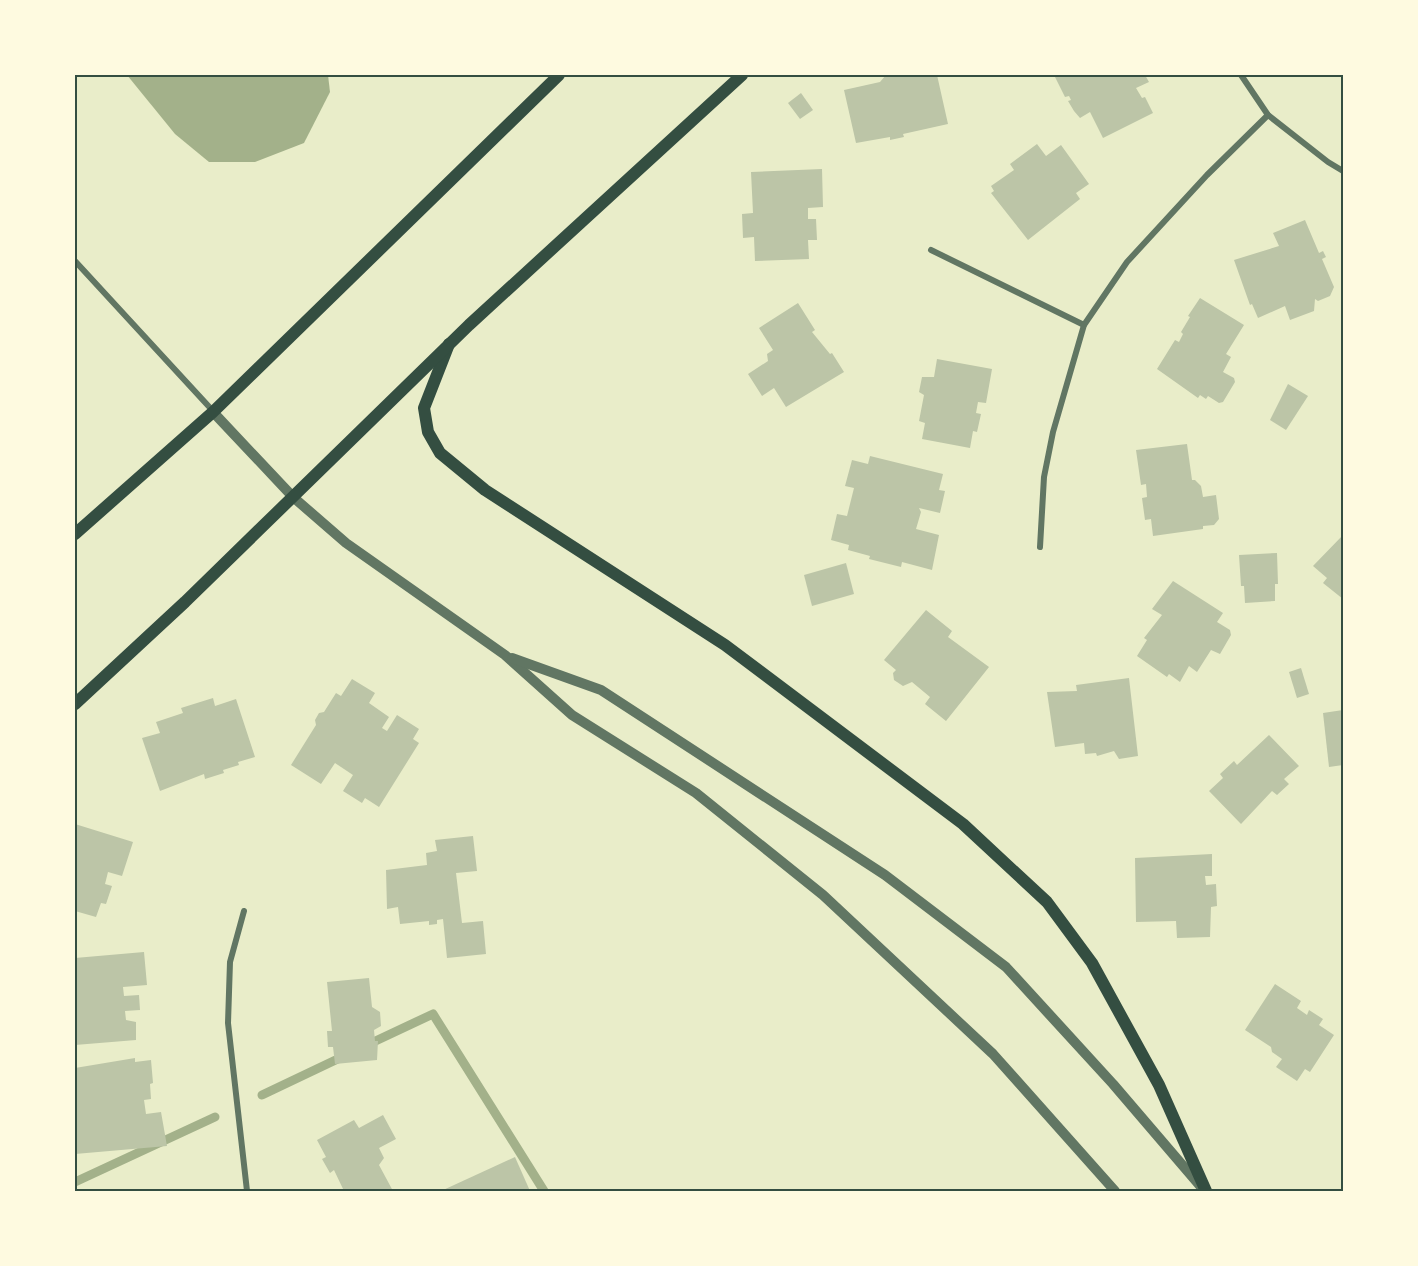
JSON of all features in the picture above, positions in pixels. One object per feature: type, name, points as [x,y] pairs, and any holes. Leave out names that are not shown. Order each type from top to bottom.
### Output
[{"type":"main road","points":[[75,534],[213,412],[559,75]]},
{"type":"main road","points":[[75,704],[293,497],[448,344],[742,75]]},
{"type":"main road","points":[[448,344],[424,408],[428,432],[440,453],[485,490],[725,645],[963,824],[1047,902],[1092,963],[1159,1085],[1205,1191]]},
{"type":"street","points":[[1241,75],[1268,114],[1328,162],[1343,171]]},
{"type":"street","points":[[1040,547],[1044,477],[1051,443],[1084,325],[1127,262],[1199,182],[1268,114]]},
{"type":"street","points":[[931,250],[1084,325]]},
{"type":"street","points":[[75,261],[293,497],[346,543],[505,656],[572,715],[696,793],[823,895],[993,1054],[1115,1191]]},
{"type":"street","points":[[505,656],[601,690],[885,875],[1006,967],[1113,1084],[1205,1191]]},
{"type":"street","points":[[244,911],[230,962],[228,1023],[247,1191]]},
{"type":"shaded area","points":[[127,75],[328,75],[330,92],[304,143],[255,162],[209,162],[175,134]]},
{"type":"building","points":[[886,75],[937,75],[948,124],[903,134],[904,137],[890,140],[890,137],[856,143],[844,90],[880,82]]},
{"type":"building","points":[[1054,75],[1145,75],[1149,82],[1136,88],[1142,98],[1145,97],[1153,113],[1103,138],[1090,112],[1080,118],[1074,111],[1068,101],[1071,100],[1069,96],[1065,97]]},
{"type":"building","points":[[801,93],[813,110],[800,119],[788,103]]},
{"type":"building","points":[[1037,144],[1046,156],[1061,145],[1089,184],[1076,193],[1080,199],[1028,240],[991,193],[994,191],[991,186],[1014,170],[1010,164]]},
{"type":"building","points":[[822,169],[823,207],[808,208],[808,219],[816,219],[817,240],[808,240],[809,259],[755,261],[754,237],[743,238],[742,214],[753,213],[751,172]]},
{"type":"building","points":[[1305,220],[1319,253],[1323,251],[1326,257],[1322,259],[1334,287],[1330,296],[1318,301],[1315,299],[1314,311],[1290,320],[1285,306],[1258,318],[1252,304],[1250,305],[1234,260],[1279,246],[1273,233]]},
{"type":"building","points":[[1200,298],[1244,325],[1226,354],[1231,357],[1223,372],[1234,378],[1235,382],[1223,402],[1219,403],[1208,396],[1206,399],[1200,395],[1198,398],[1157,369],[1175,340],[1179,342],[1183,334],[1181,332],[1190,317],[1188,316]]},
{"type":"building","points":[[798,303],[815,330],[812,332],[830,354],[832,353],[844,372],[786,407],[774,388],[762,396],[748,374],[768,361],[767,354],[773,350],[759,328]]},
{"type":"building","points":[[937,359],[992,369],[986,403],[978,402],[976,413],[981,414],[977,432],[973,431],[970,448],[922,439],[925,423],[919,421],[924,395],[919,392],[922,377],[934,377]]},
{"type":"building","points":[[1288,384],[1308,396],[1286,430],[1270,420]]},
{"type":"building","points":[[1187,444],[1192,480],[1201,486],[1203,497],[1216,495],[1219,519],[1214,525],[1203,526],[1203,529],[1153,536],[1151,519],[1145,520],[1142,498],[1147,497],[1146,484],[1141,485],[1136,450]]},
{"type":"building","points":[[870,456],[943,474],[939,490],[945,491],[940,513],[919,508],[921,512],[916,529],[939,535],[932,570],[902,562],[901,567],[869,559],[870,556],[848,550],[849,545],[831,540],[837,514],[847,516],[854,488],[845,486],[852,460],[868,464]]},
{"type":"building","points":[[1343,535],[1343,599],[1323,583],[1327,578],[1313,566]]},
{"type":"building","points":[[1277,553],[1278,584],[1275,584],[1275,601],[1245,603],[1244,586],[1241,586],[1239,555]]},
{"type":"building","points":[[846,563],[854,594],[812,606],[804,575]]},
{"type":"building","points":[[1173,581],[1223,613],[1217,622],[1230,630],[1231,635],[1220,654],[1211,650],[1197,672],[1189,666],[1180,682],[1169,674],[1167,677],[1137,656],[1147,640],[1144,638],[1162,615],[1152,609]]},
{"type":"building","points":[[926,610],[952,631],[948,637],[989,667],[946,721],[925,704],[930,697],[912,682],[903,686],[894,680],[893,673],[896,670],[884,660]]},
{"type":"building","points":[[1301,668],[1309,694],[1297,698],[1289,672]]},
{"type":"building","points":[[1129,678],[1138,756],[1119,759],[1114,751],[1097,756],[1096,753],[1085,754],[1084,743],[1055,747],[1047,692],[1077,691],[1076,685]]},
{"type":"building","points":[[352,679],[375,693],[369,703],[389,717],[382,728],[387,731],[397,715],[419,729],[413,739],[419,743],[379,807],[365,798],[362,803],[343,791],[353,775],[335,763],[321,784],[291,765],[316,725],[315,720],[319,713],[324,712],[336,693],[341,696]]},
{"type":"building","points":[[213,698],[215,706],[236,699],[255,757],[238,762],[239,765],[223,770],[224,773],[205,779],[204,774],[160,791],[142,738],[160,733],[156,722],[183,713],[181,708]]},
{"type":"building","points":[[1343,710],[1343,765],[1329,767],[1323,713]]},
{"type":"building","points":[[1269,735],[1299,766],[1284,779],[1289,784],[1277,795],[1272,791],[1241,824],[1209,791],[1223,778],[1220,774],[1234,761],[1237,765]]},
{"type":"building","points":[[75,824],[133,842],[122,876],[108,872],[105,884],[112,886],[106,904],[101,903],[96,917],[75,911]]},
{"type":"building","points":[[473,836],[477,871],[456,873],[462,923],[483,921],[486,954],[447,958],[443,919],[437,920],[437,924],[429,925],[429,921],[400,924],[398,907],[387,909],[386,870],[427,865],[426,853],[437,851],[435,840]]},
{"type":"building","points":[[1212,854],[1212,876],[1205,876],[1206,885],[1216,884],[1217,906],[1211,907],[1210,937],[1177,938],[1176,921],[1136,922],[1135,858]]},
{"type":"building","points":[[144,952],[147,985],[123,987],[124,996],[139,995],[140,1010],[125,1011],[126,1020],[136,1022],[136,1040],[75,1045],[75,958]]},
{"type":"building","points":[[369,978],[372,1007],[380,1012],[381,1026],[374,1030],[375,1041],[378,1041],[377,1060],[335,1064],[333,1047],[328,1047],[327,1031],[332,1031],[327,982]]},
{"type":"building","points":[[1275,984],[1301,1001],[1297,1008],[1307,1015],[1309,1010],[1323,1019],[1319,1025],[1334,1035],[1310,1072],[1305,1069],[1297,1081],[1276,1067],[1282,1059],[1272,1052],[1271,1047],[1245,1030]]},
{"type":"building","points":[[135,1058],[135,1062],[151,1060],[153,1083],[150,1084],[151,1099],[144,1100],[146,1114],[161,1112],[167,1146],[75,1154],[75,1068]]},
{"type":"building","points":[[383,1115],[396,1139],[379,1148],[384,1158],[379,1165],[393,1191],[344,1191],[334,1170],[330,1173],[322,1159],[326,1157],[317,1140],[354,1120],[359,1128]]},
{"type":"building","points":[[515,1157],[530,1191],[441,1191]]},
{"type":"waterway","points":[[367,1045],[433,1014],[544,1191]]},
{"type":"waterway","points":[[262,1095],[344,1056]]},
{"type":"waterway","points":[[75,1182],[215,1117]]}]
